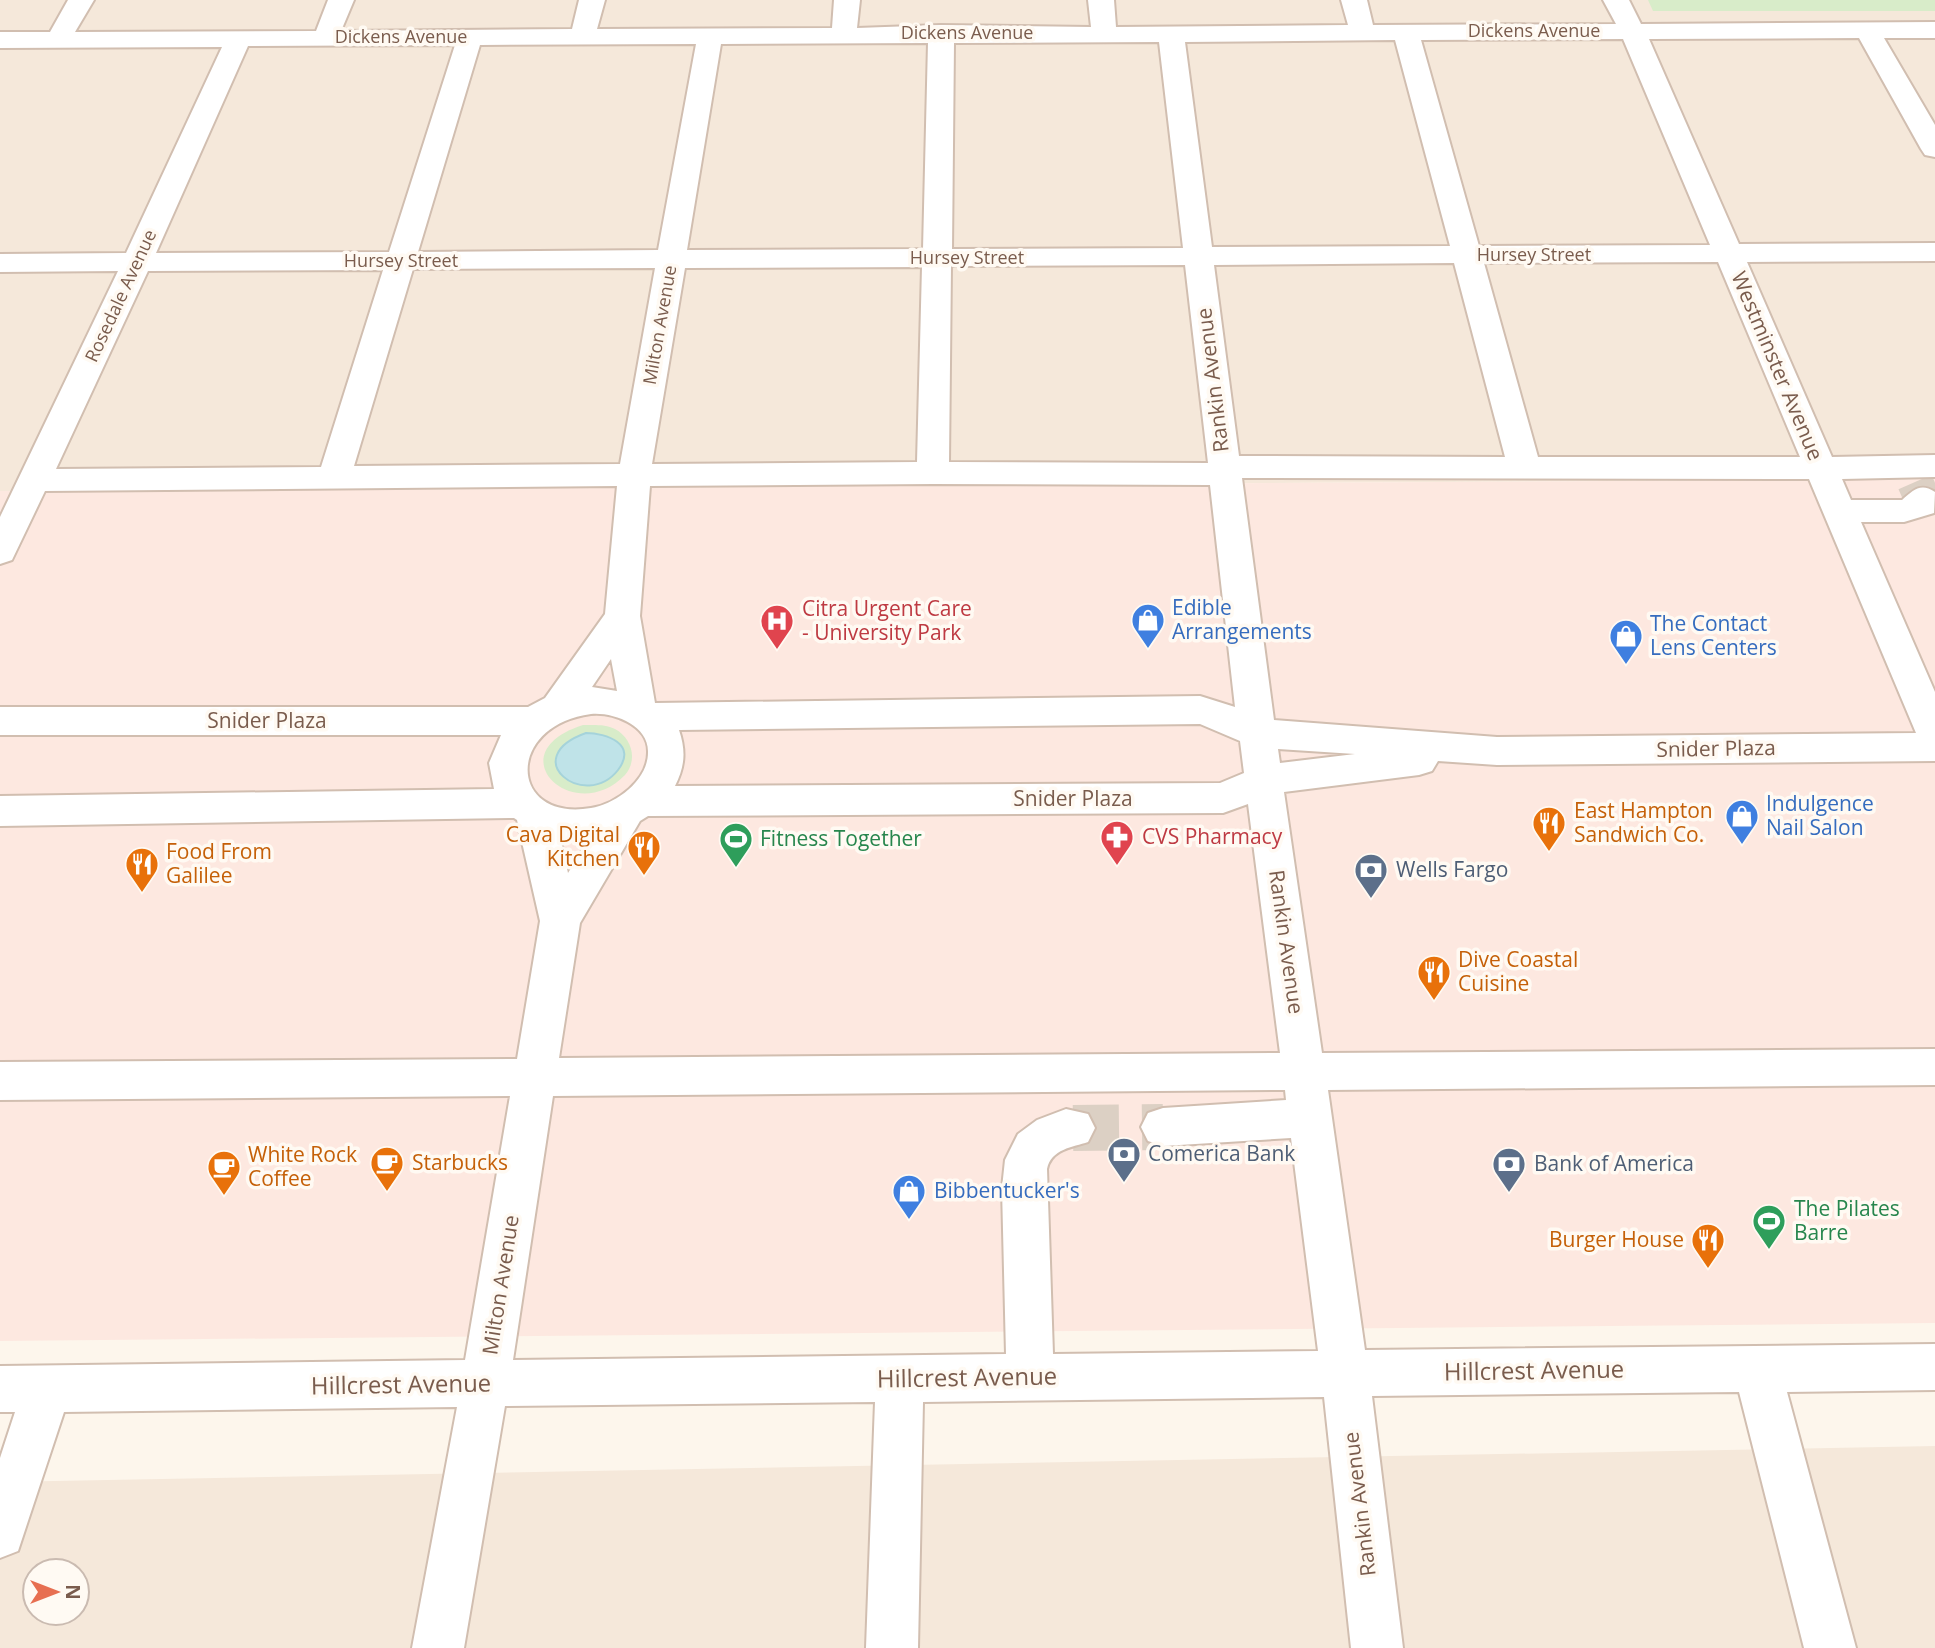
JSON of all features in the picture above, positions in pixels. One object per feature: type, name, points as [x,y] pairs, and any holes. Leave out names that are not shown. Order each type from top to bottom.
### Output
[{"type":"street","points":[[58,40],[81,0]]},
{"type":"street","points":[[326,37],[341,0]]},
{"type":"street","points":[[583,36],[592,0]]},
{"type":"street","points":[[844,34],[847,0]]},
{"type":"street","points":[[1101,0],[1104,33]]},
{"type":"street","points":[[1353,0],[1362,32]]},
{"type":"street","name":"Westminster Avenue","points":[[1616,0],[1729,254],[1935,734]]},
{"type":"street","points":[[1867,30],[1935,149]]},
{"type":"street","name":"Dickens Avenue","points":[[0,40],[941,33],[1935,30]]},
{"type":"street","points":[[1406,32],[1524,466]]},
{"type":"street","points":[[933,473],[941,33]]},
{"type":"street","name":"Rankin Avenue","points":[[1171,33],[1257,733],[1345,1373],[1377,1648]]},
{"type":"street","name":"Milton Avenue","points":[[644,713],[622,616],[634,475],[710,36]]},
{"type":"street","points":[[334,477],[470,37]]},
{"type":"street","name":"Rosedale Avenue","points":[[0,552],[239,38]]},
{"type":"street","name":"Hursey Street","points":[[0,263],[1935,253]]},
{"type":"street","points":[[0,485],[334,477],[1225,471],[1524,466],[1821,468],[1920,478],[1922,505],[1904,512],[1839,512]]},
{"type":"street","name":"Milton Avenue","points":[[546,715],[622,616]]},
{"type":"street","points":[[0,811],[528,808],[556,821],[579,824],[602,821],[634,807],[661,780],[668,757],[664,735],[644,713],[620,703],[600,700],[546,715],[517,740],[508,762],[509,784],[528,808]]},
{"type":"street","name":"Snider Plaza","points":[[644,713],[1200,710],[1216,714],[1257,733],[1497,751],[1935,747]]},
{"type":"street","name":"Snider Plaza","points":[[0,721],[546,715]]},
{"type":"street","name":"Snider Plaza","points":[[634,807],[1196,799],[1231,796],[1264,780],[1497,751]]},
{"type":"street","name":"Milton Avenue","points":[[438,1648],[485,1384],[560,920],[634,807]]},
{"type":"street","name":"Milton Avenue","points":[[528,808],[560,920]]},
{"type":"street","points":[[0,1081],[1935,1068]]},
{"type":"street","points":[[1163,1127],[1311,1118]]},
{"type":"street","points":[[1030,1377],[1027,1161],[1032,1150],[1051,1134],[1063,1128],[1073,1128]]},
{"type":"street","name":"Hillcrest Avenue","points":[[0,1390],[1935,1367]]},
{"type":"street","points":[[1757,1369],[1830,1648]]},
{"type":"street","points":[[892,1648],[900,1379]]},
{"type":"street","points":[[0,1533],[47,1389]]},
{"type":"shaded area","points":[[0,0],[1935,0],[1935,479],[0,491]]},
{"type":"shaded area","points":[[1935,479],[1935,1323],[0,1341],[0,491]]},
{"type":"shaded area","points":[[1935,1446],[1935,1648],[0,1648],[0,1482]]},
{"type":"green space","points":[[1648,0],[1935,0],[1935,11],[1653,11]]},
{"type":"green space","points":[[583,725],[615,729],[626,738],[632,756],[625,775],[605,789],[585,793],[566,790],[552,780],[544,767],[545,752],[557,737]]},
{"type":"water","points":[[586,733],[610,738],[622,747],[624,753],[618,770],[604,781],[589,785],[575,783],[563,777],[557,767],[557,755],[566,743]]},
{"type":"tunnel","points":[[1915,482],[1922,498]]},
{"type":"tunnel","points":[[1073,1128],[1163,1127]]},
{"type":"place","name":"Edible Arrangements","points":[[1148,650]]},
{"type":"place","name":"Citra Urgent Care - University Park","points":[[777,651]]},
{"type":"place","name":"The Contact Lens Centers","points":[[1626,666]]},
{"type":"place","name":"Indulgence Nail Salon","points":[[1742,846]]},
{"type":"place","name":"East Hampton Sandwich Co.","points":[[1549,853]]},
{"type":"place","name":"CVS Pharmacy","points":[[1117,867]]},
{"type":"place","name":"Fitness Together","points":[[736,869]]},
{"type":"place","name":"Cava Digital Kitchen","points":[[644,877]]},
{"type":"place","name":"Food From Galilee","points":[[142,894]]},
{"type":"place","name":"Wells Fargo","points":[[1371,900]]},
{"type":"place","name":"Dive Coastal Cuisine","points":[[1434,1002]]},
{"type":"place","name":"Comerica Bank","points":[[1124,1184]]},
{"type":"place","name":"Starbucks","points":[[387,1193]]},
{"type":"place","name":"Bank of America","points":[[1509,1194]]},
{"type":"place","name":"White Rock Coffee","points":[[224,1197]]},
{"type":"place","name":"Bibbentucker's","points":[[909,1221]]},
{"type":"place","name":"The Pilates Barre","points":[[1769,1251]]},
{"type":"place","name":"Burger House","points":[[1708,1270]]}]
